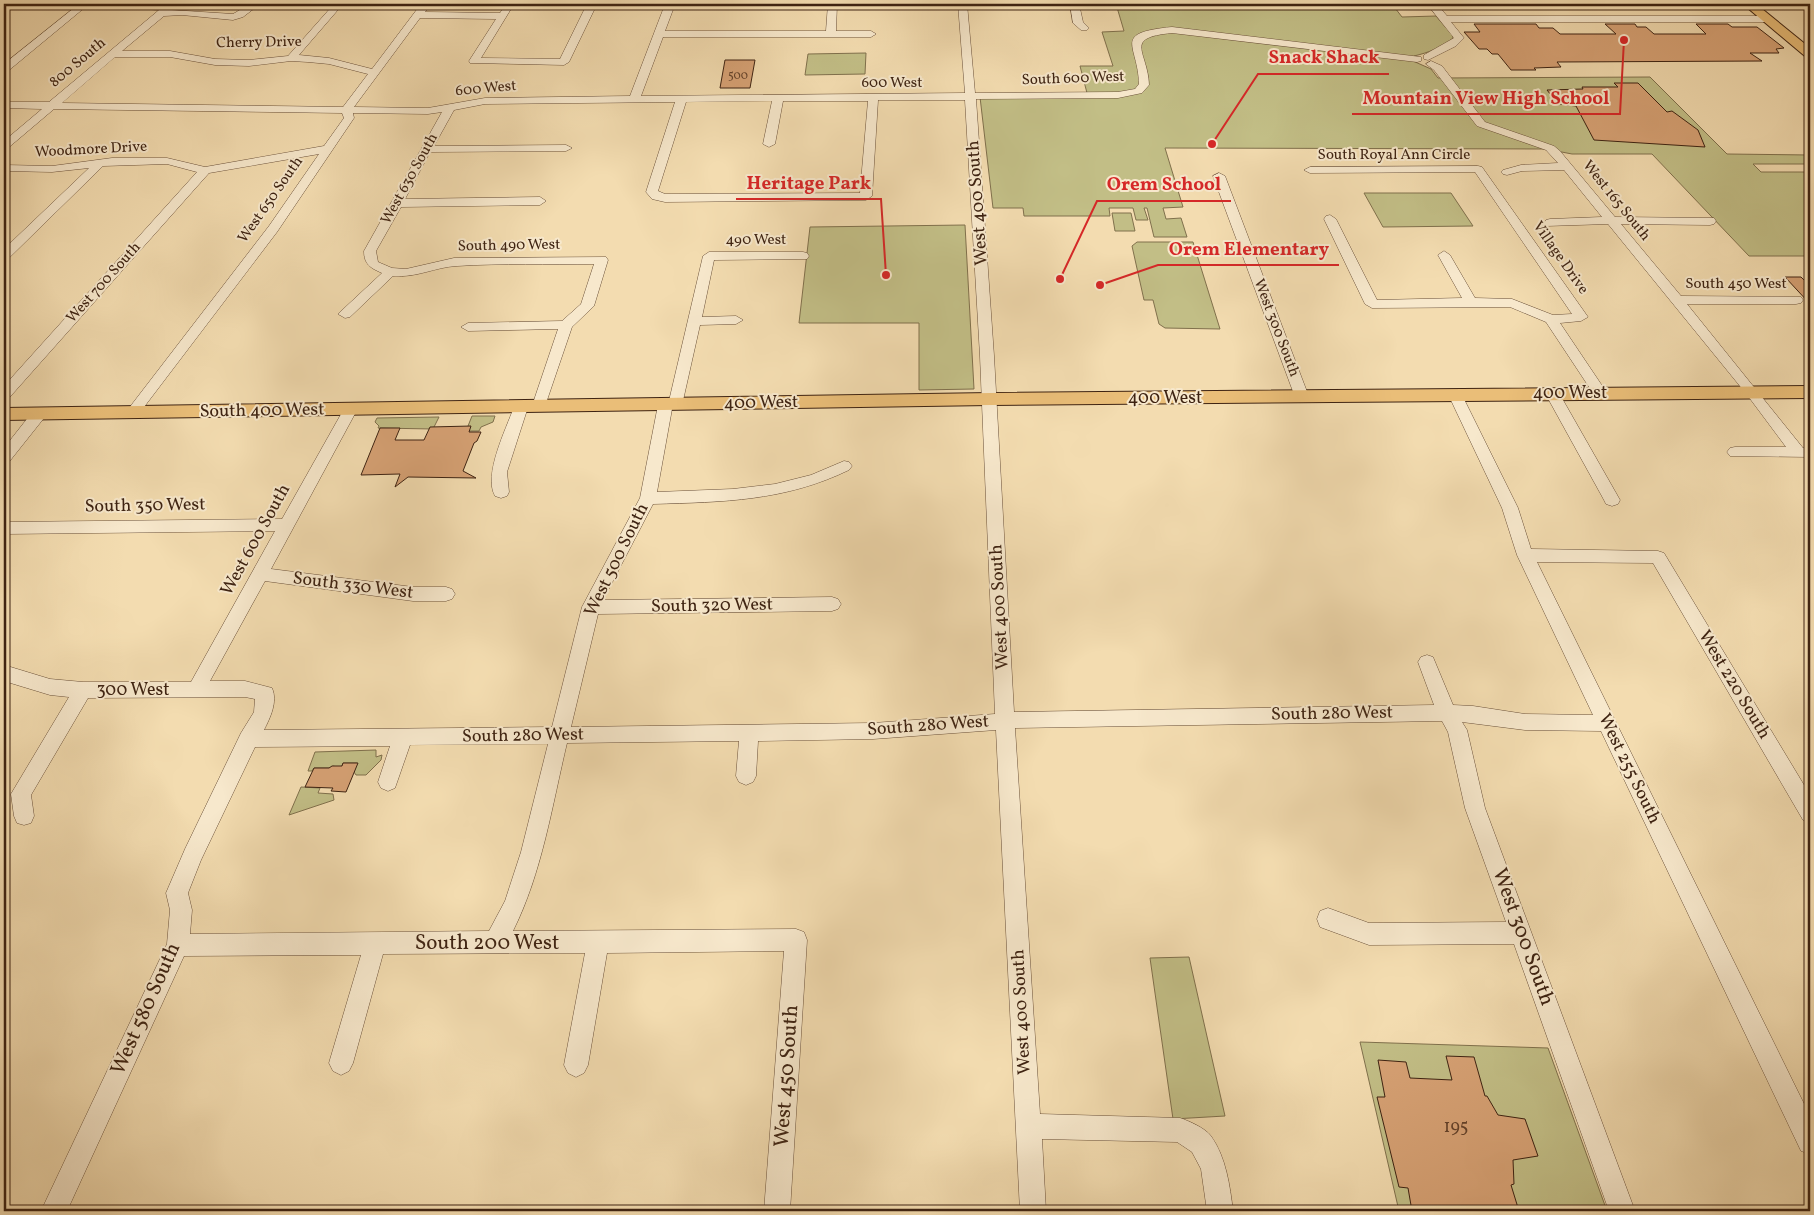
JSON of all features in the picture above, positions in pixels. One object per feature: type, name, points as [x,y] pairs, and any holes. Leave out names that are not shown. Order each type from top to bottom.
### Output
[{"type":"main road","points":[[1749,4],[1810,54]]},
{"type":"main road","name":"400 West","points":[[521,407],[990,399],[1810,392]]},
{"type":"main road","name":"South 400 West","points":[[4,414],[521,407]]},
{"type":"street","points":[[4,69],[84,4]]},
{"type":"street","points":[[117,4],[167,8],[182,12],[233,17],[240,16],[256,4]]},
{"type":"street","points":[[291,58],[339,4]]},
{"type":"street","name":"West 650 South","points":[[133,412],[273,228],[348,118],[346,110],[426,4]]},
{"type":"street","points":[[510,4],[474,61],[564,62],[592,4]]},
{"type":"street","points":[[831,35],[833,4]]},
{"type":"street","name":"West 400 South","points":[[962,4],[971,97],[990,399],[1005,720],[1033,1211]]},
{"type":"street","points":[[1074,4],[1078,23],[1084,28]]},
{"type":"street","points":[[1430,60],[1459,40],[1458,36],[1432,4]]},
{"type":"street","points":[[634,100],[668,7]]},
{"type":"street","name":"800 South","points":[[4,146],[167,8]]},
{"type":"street","points":[[417,15],[503,16]]},
{"type":"street","points":[[1444,19],[1768,19]]},
{"type":"street","name":"South 600 West","points":[[971,97],[1118,95],[1133,93],[1141,89],[1145,82],[1136,45],[1143,37],[1165,30],[1190,31],[1417,59]]},
{"type":"street","points":[[659,34],[871,34]]},
{"type":"street","name":"Cherry Drive","points":[[113,54],[170,54],[215,62],[249,63],[291,58],[329,61],[374,73]]},
{"type":"street","name":"West 165 South","points":[[1417,59],[1423,63],[1430,60],[1438,68],[1481,124],[1550,148],[1804,453]]},
{"type":"street","name":"600 West","points":[[4,105],[428,111],[485,101],[971,97]]},
{"type":"street","points":[[681,100],[652,192],[656,196],[664,198],[866,196],[873,98]]},
{"type":"street","points":[[769,144],[778,99]]},
{"type":"street","name":"West 630 South","points":[[390,272],[373,264],[370,252],[450,107]]},
{"type":"street","points":[[426,150],[566,148]]},
{"type":"street","name":"Woodmore Drive","points":[[4,168],[52,169],[112,161],[167,161],[205,170],[326,149]]},
{"type":"street","points":[[4,256],[98,164]]},
{"type":"street","points":[[1507,172],[1520,168],[1566,166]]},
{"type":"street","name":"West 700 South","points":[[4,395],[205,170]]},
{"type":"street","name":"South Royal Ann Circle","points":[[1310,170],[1478,170]]},
{"type":"street","name":"Village Drive","points":[[1478,170],[1581,317],[1551,319]]},
{"type":"street","name":"West 300 South","points":[[1219,176],[1302,396]]},
{"type":"street","points":[[397,203],[540,201]]},
{"type":"street","points":[[1330,219],[1372,304],[1512,303],[1551,319],[1600,393]]},
{"type":"street","points":[[1550,223],[1710,221]]},
{"type":"street","points":[[1444,255],[1471,302]]},
{"type":"street","name":"490 West","points":[[709,256],[803,256]]},
{"type":"street","name":"West 500 South","points":[[495,942],[514,904],[528,860],[591,607],[648,498],[670,405],[695,321],[709,256]]},
{"type":"street","name":"South 490 West","points":[[390,272],[406,273],[454,262],[602,260],[587,306],[566,325]]},
{"type":"street","points":[[345,314],[390,272]]},
{"type":"street","name":"South 450 West","points":[[1677,300],[1796,300]]},
{"type":"street","points":[[695,321],[736,320]]},
{"type":"street","points":[[468,327],[566,325],[540,406]]},
{"type":"street","points":[[1552,393],[1612,500]]},
{"type":"street","name":"West 255 South","points":[[1454,394],[1510,508],[1524,555],[1803,1110],[1810,1142]]},
{"type":"street","points":[[501,492],[499,472],[521,407]]},
{"type":"street","name":"West 600 South","points":[[196,690],[350,410]]},
{"type":"street","points":[[4,458],[39,414]]},
{"type":"street","points":[[1735,452],[1804,453]]},
{"type":"street","points":[[648,498],[716,497],[755,493],[817,479],[844,466]]},
{"type":"street","name":"South 350 West","points":[[4,528],[287,525]]},
{"type":"street","name":"West 220 South","points":[[1524,555],[1658,557],[1803,788],[1810,813]]},
{"type":"street","name":"South 330 West","points":[[260,574],[413,594],[446,594]]},
{"type":"street","name":"South 320 West","points":[[591,607],[832,604]]},
{"type":"street","name":"West 300 South","points":[[1427,662],[1446,712],[1457,730],[1475,808],[1622,1211]]},
{"type":"street","name":"300 West","points":[[4,673],[50,687],[82,690],[245,689],[265,694]]},
{"type":"street","points":[[24,816],[21,794],[82,690]]},
{"type":"street","name":"West 580 South","points":[[54,1211],[178,945],[182,910],[177,893],[192,856],[248,739],[263,712],[265,694]]},
{"type":"street","name":"South 280 West","points":[[248,739],[873,731],[982,724],[1005,720],[1446,712],[1525,722],[1607,723]]},
{"type":"street","points":[[746,776],[749,732]]},
{"type":"street","points":[[388,782],[403,737]]},
{"type":"street","points":[[1328,919],[1369,934],[1522,933]]},
{"type":"street","name":"South 200 West","points":[[178,945],[796,940]]},
{"type":"street","name":"West 450 South","points":[[777,1211],[796,940]]},
{"type":"street","points":[[576,1065],[598,942]]},
{"type":"street","points":[[342,1063],[375,944]]},
{"type":"street","points":[[1029,1125],[1053,1128],[1180,1130],[1200,1143],[1213,1167],[1220,1211]]},
{"type":"shaded area","points":[[1116,4],[1392,4],[1402,17],[1436,16],[1452,35],[1453,38],[1440,47],[1414,56],[1413,61],[1431,69],[1438,78],[1650,77],[1727,154],[1810,155],[1810,164],[1753,164],[1761,172],[1810,172],[1810,256],[1749,256],[1652,154],[1572,154],[1546,149],[1165,148],[1183,207],[1163,208],[1166,219],[1181,218],[1187,237],[1154,237],[1147,208],[1144,208],[1148,220],[1136,220],[1133,208],[1109,208],[1110,216],[1024,216],[1023,208],[993,208],[980,97],[1087,93],[1080,66],[1113,66],[1102,32],[1124,31]]},
{"type":"shaded area","points":[[866,53],[865,74],[805,75],[808,54]]},
{"type":"shaded area","points":[[1364,193],[1451,193],[1473,226],[1383,227]]},
{"type":"shaded area","points":[[1112,213],[1131,213],[1135,231],[1115,231]]},
{"type":"shaded area","points":[[965,225],[974,389],[919,390],[919,323],[799,323],[810,227]]},
{"type":"shaded area","points":[[1137,242],[1193,242],[1220,329],[1165,328],[1159,324],[1153,300],[1144,300],[1132,246]]},
{"type":"shaded area","points":[[472,416],[495,416],[493,422],[481,427],[479,431],[466,431]]},
{"type":"shaded area","points":[[439,417],[433,429],[378,428],[379,426],[375,422],[377,418]]},
{"type":"shaded area","points":[[376,750],[376,757],[382,755],[381,760],[366,775],[356,775],[354,772],[357,763],[343,763],[341,768],[333,766],[330,768],[314,768],[312,771],[308,771],[315,752]]},
{"type":"shaded area","points":[[301,787],[320,788],[318,793],[333,794],[334,800],[289,815]]},
{"type":"shaded area","points":[[1189,957],[1225,1116],[1173,1119],[1150,958]]},
{"type":"shaded area","points":[[1360,1042],[1548,1048],[1607,1211],[1399,1211]]},
{"type":"building","points":[[1474,24],[1536,24],[1539,28],[1553,28],[1560,34],[1616,34],[1605,24],[1635,24],[1637,27],[1646,27],[1654,34],[1706,34],[1696,24],[1728,24],[1732,27],[1757,27],[1784,48],[1776,49],[1779,53],[1750,53],[1762,61],[1557,62],[1561,67],[1511,70],[1498,54],[1492,54],[1487,49],[1479,49],[1464,32],[1480,32]]},
{"type":"building","points":[[725,60],[755,60],[750,88],[720,88]]},
{"type":"building","points":[[1614,83],[1638,83],[1667,112],[1672,111],[1698,130],[1705,147],[1594,140],[1576,106],[1558,104],[1547,90],[1583,89],[1582,87],[1618,87]]},
{"type":"building","points":[[1785,277],[1801,277],[1806,282],[1810,282],[1810,304]]},
{"type":"building","points":[[471,426],[469,432],[481,432],[474,443],[463,471],[476,478],[408,477],[395,487],[400,474],[361,475],[380,428],[400,428],[395,440],[424,440],[430,427]]},
{"type":"building","points":[[343,763],[358,763],[346,792],[331,791],[333,788],[305,787],[314,768],[342,766]]},
{"type":"building","points":[[1446,1056],[1474,1057],[1485,1096],[1487,1096],[1498,1115],[1525,1119],[1538,1156],[1513,1160],[1514,1184],[1511,1185],[1519,1211],[1412,1211],[1408,1188],[1399,1187],[1377,1097],[1385,1097],[1378,1060],[1406,1062],[1410,1078],[1452,1080]]},
{"type":"place","name":"Mountain View High School","points":[[1624,40]]},
{"type":"place","name":"Snack Shack","points":[[1212,144]]},
{"type":"place","name":"Heritage Park","points":[[886,275]]},
{"type":"place","name":"Orem School","points":[[1060,279]]},
{"type":"place","name":"Orem Elementary","points":[[1100,285]]}]
